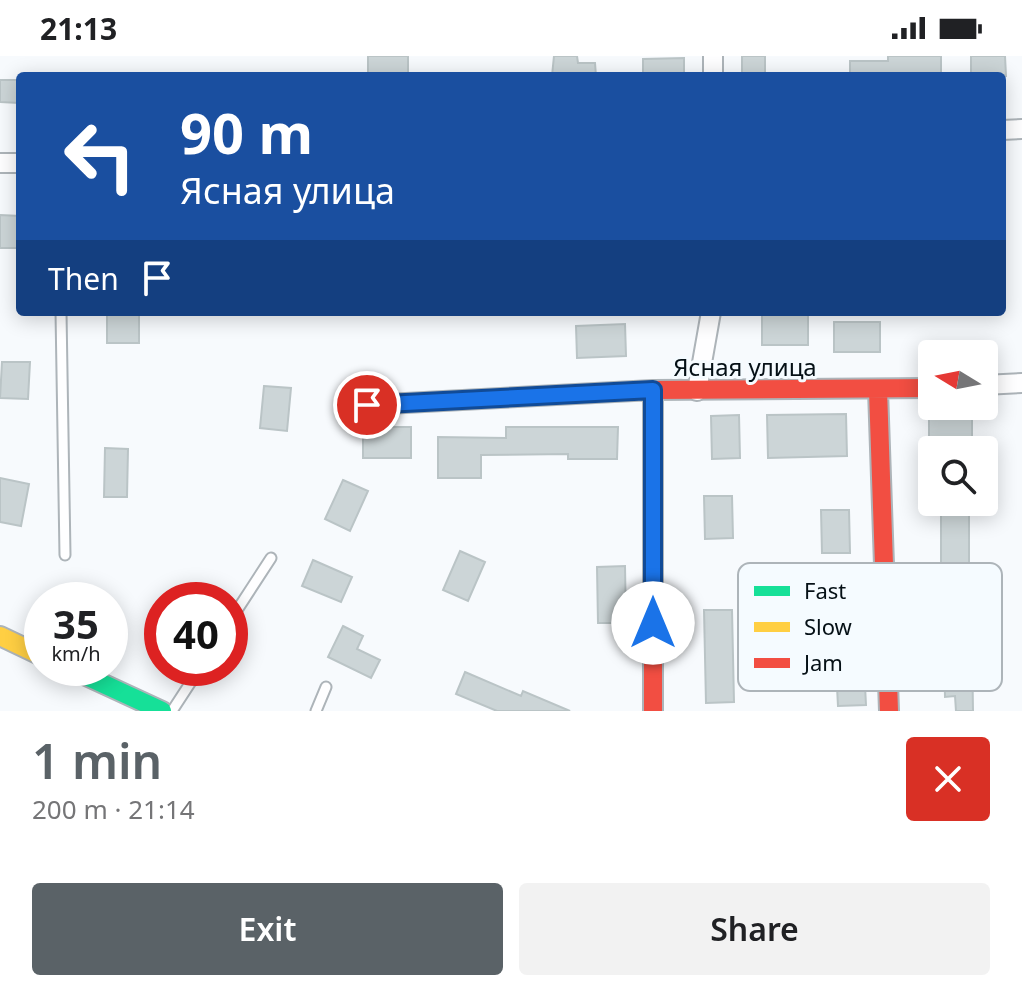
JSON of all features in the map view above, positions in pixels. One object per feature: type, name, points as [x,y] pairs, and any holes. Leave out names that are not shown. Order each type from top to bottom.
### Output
[{"type":"street","points":[[697,391],[710,316]]},
{"type":"street","points":[[998,384],[1022,383]]},
{"type":"street","name":"Ясная улица","points":[[367,405],[653,390],[918,389]]},
{"type":"street","points":[[653,390],[653,711]]},
{"type":"street","points":[[878,390],[884,563]]},
{"type":"street","points":[[0,636],[24,647]]},
{"type":"street","points":[[108,686],[162,711]]},
{"type":"street","points":[[888,691],[889,711]]},
{"type":"lane","points":[[61,316],[65,555]]},
{"type":"lane","points":[[248,593],[271,558]]},
{"type":"lane","points":[[172,711],[188,686]]},
{"type":"lane","points":[[316,711],[326,687]]},
{"type":"building","points":[[368,56],[408,56],[408,72],[368,72]]},
{"type":"building","points":[[554,56],[577,56],[578,63],[595,63],[596,72],[552,72]]},
{"type":"building","points":[[742,56],[765,56],[765,72],[742,72]]},
{"type":"building","points":[[888,56],[941,56],[941,72],[850,72],[850,61],[888,61]]},
{"type":"building","points":[[971,56],[1005,56],[1006,72],[971,72]]},
{"type":"building","points":[[684,58],[684,72],[643,72],[643,59]]},
{"type":"building","points":[[0,80],[16,80],[16,103],[0,102]]},
{"type":"building","points":[[0,215],[16,216],[16,248],[0,248]]},
{"type":"building","points":[[107,316],[139,316],[139,343],[107,343]]},
{"type":"building","points":[[762,316],[808,316],[808,345],[762,345]]},
{"type":"building","points":[[834,322],[880,322],[880,352],[834,352]]},
{"type":"building","points":[[625,324],[626,356],[577,358],[576,326]]},
{"type":"building","points":[[2,362],[30,362],[28,399],[0,398]]},
{"type":"building","points":[[264,386],[291,388],[287,431],[260,428]]},
{"type":"building","points":[[846,414],[847,456],[768,458],[767,415]]},
{"type":"building","points":[[739,415],[740,458],[712,459],[711,416]]},
{"type":"building","points":[[929,420],[972,420],[972,436],[929,436]]},
{"type":"building","points":[[363,427],[411,427],[411,458],[363,458]]},
{"type":"building","points":[[506,427],[618,427],[617,459],[568,459],[568,454],[481,455],[481,478],[438,478],[438,437],[506,438]]},
{"type":"building","points":[[105,448],[128,449],[127,497],[104,497]]},
{"type":"building","points":[[0,478],[29,484],[21,526],[0,522]]},
{"type":"building","points":[[343,480],[368,491],[350,531],[325,519]]},
{"type":"building","points":[[704,496],[732,496],[733,538],[705,539]]},
{"type":"building","points":[[821,510],[849,510],[850,553],[822,553]]},
{"type":"building","points":[[941,516],[969,516],[969,563],[941,563]]},
{"type":"building","points":[[460,551],[485,562],[468,601],[443,590]]},
{"type":"building","points":[[313,560],[352,577],[341,602],[302,586]]},
{"type":"building","points":[[625,566],[626,623],[598,623],[597,567]]},
{"type":"building","points":[[704,610],[732,610],[734,702],[706,703]]},
{"type":"building","points":[[343,626],[363,636],[357,649],[380,660],[371,678],[328,657]]},
{"type":"building","points":[[465,672],[521,696],[523,691],[570,711],[497,711],[456,694]]},
{"type":"building","points":[[837,691],[865,691],[866,705],[838,706]]},
{"type":"building","points":[[945,691],[973,691],[973,711],[956,711],[955,696],[945,697]]},
{"type":"traffic: fast","points":[[108,686],[162,711]]},
{"type":"traffic: slow","points":[[0,636],[24,647]]},
{"type":"traffic: jam","points":[[367,405],[653,390],[918,388]]},
{"type":"traffic: jam","points":[[653,390],[653,711]]},
{"type":"traffic: jam","points":[[878,390],[884,563]]},
{"type":"traffic: jam","points":[[888,691],[889,711]]},
{"type":"route","points":[[367,405],[653,390],[653,623]]}]
